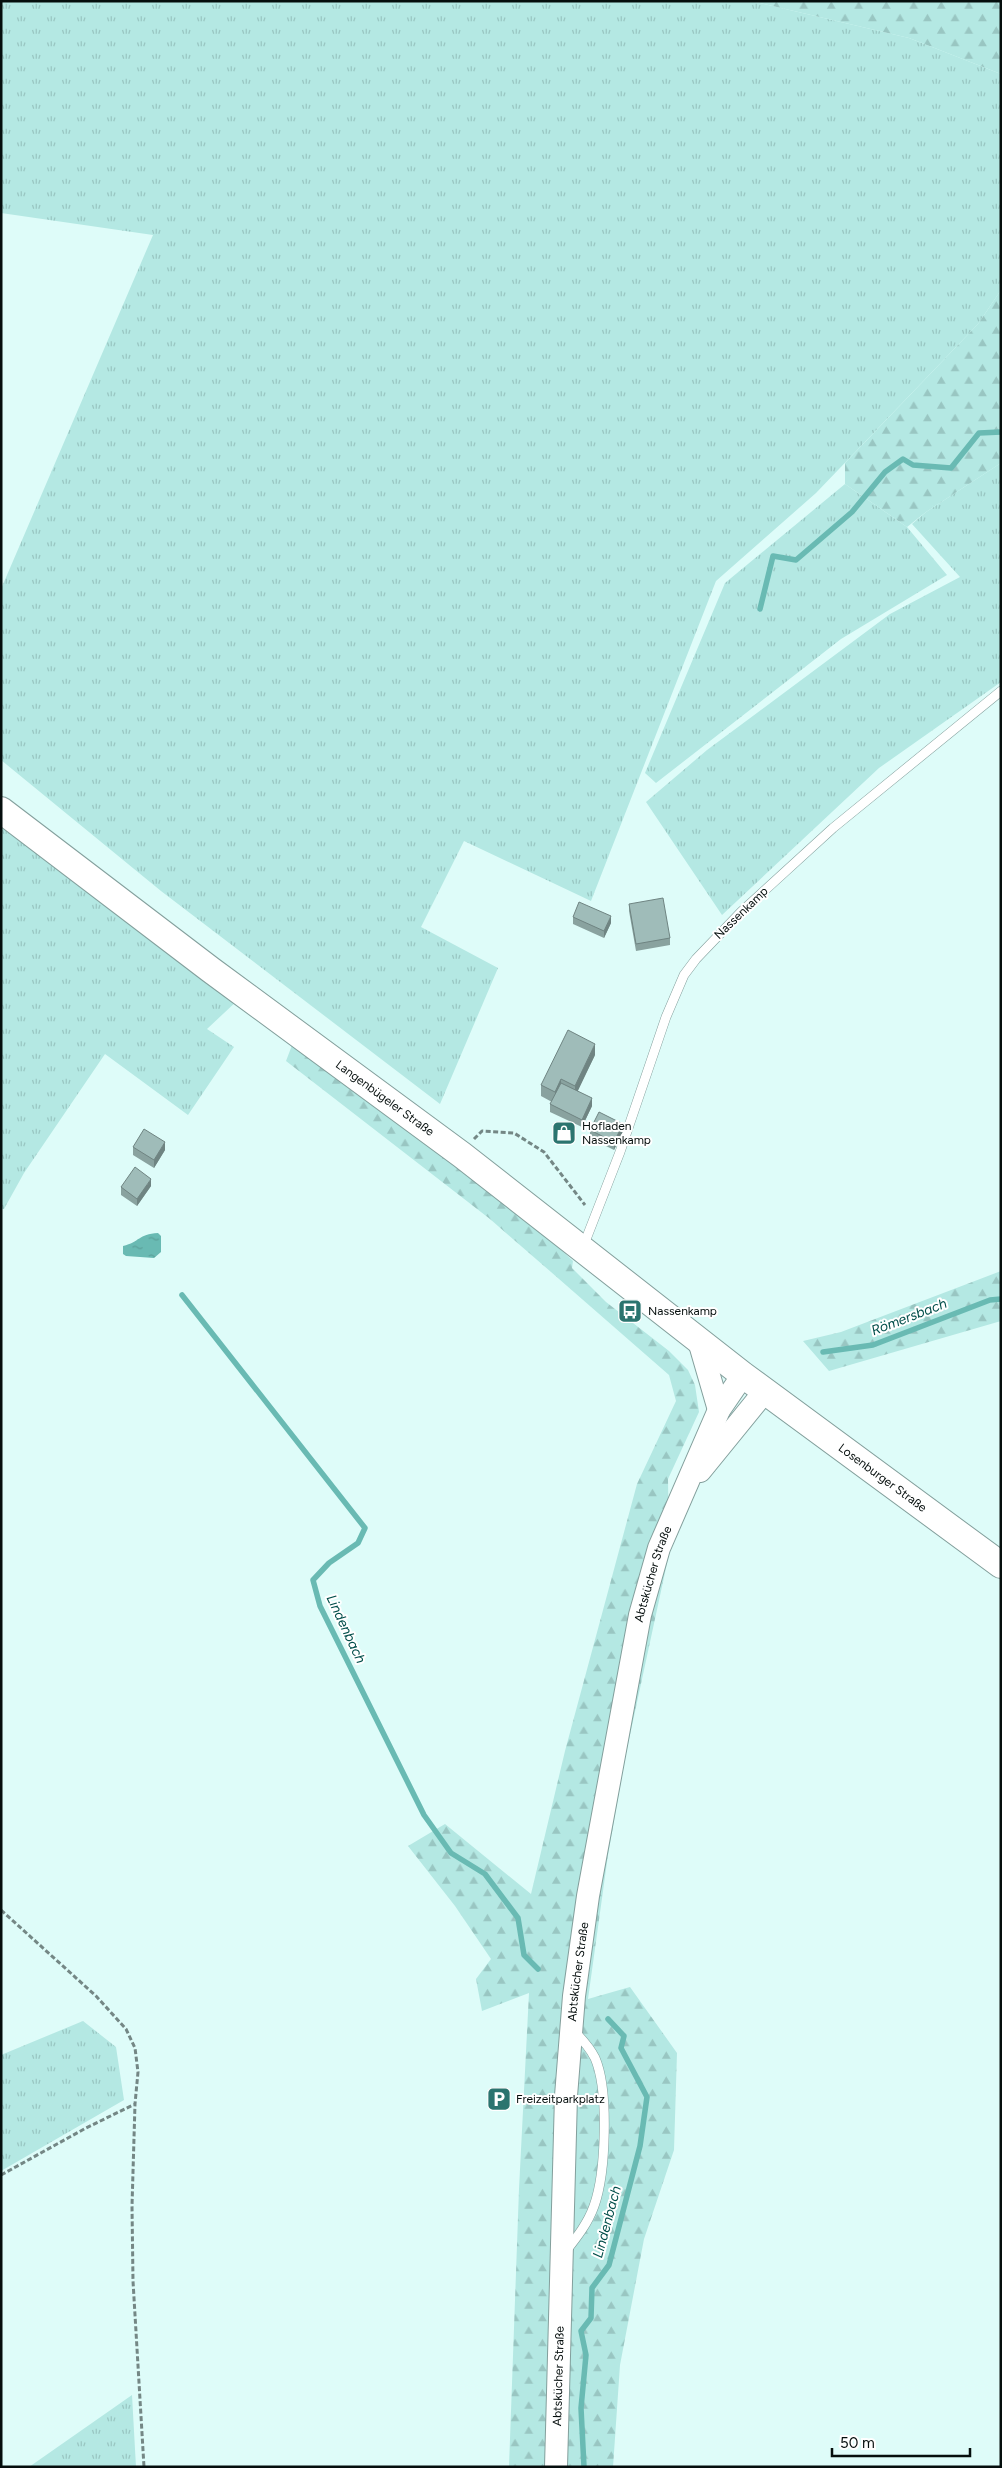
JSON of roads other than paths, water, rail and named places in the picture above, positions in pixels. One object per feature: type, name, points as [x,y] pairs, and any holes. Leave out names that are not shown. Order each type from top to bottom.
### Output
[{"type":"main road","name":"Langenbügeler Straße","points":[[1,810],[211,970],[462,1155],[765,1391]]},
{"type":"main road","name":"Losenburger Straße","points":[[765,1391],[1001,1565]]},
{"type":"street","points":[[699,1340],[719,1410]]},
{"type":"street","name":"Abtskücher Straße","points":[[556,2467],[566,2096],[571,2028],[588,1896],[640,1615],[659,1548],[719,1410],[743,1375]]},
{"type":"street","name":"Abtskücher Straße","points":[[684,1488],[765,1391]]},
{"type":"lane","name":"Nassenkamp","points":[[583,1248],[620,1152],[669,1009],[684,975],[696,959],[740,912],[834,828],[1001,690]]},
{"type":"lane","points":[[561,2257],[582,2232],[595,2205],[603,2156],[604,2109],[595,2059],[571,2028]]},
{"type":"water","points":[[158,1233],[161,1236],[161,1252],[154,1258],[126,1256],[123,1254],[123,1246],[143,1236]]},
{"type":"waterway","points":[[760,609],[773,556],[796,560],[852,512],[885,472],[903,459],[913,465],[951,468],[979,433],[1001,432]]},
{"type":"waterway","name":"Lindenbach","points":[[182,1295],[365,1528],[358,1543],[329,1563],[313,1580],[320,1606],[424,1815],[451,1853],[485,1874],[518,1918],[524,1955],[538,1969]]},
{"type":"waterway","name":"Römersbach","points":[[823,1352],[873,1345],[990,1300],[1001,1299]]},
{"type":"waterway","name":"Lindenbach","points":[[584,2467],[581,2408],[586,2355],[581,2331],[591,2318],[592,2288],[609,2265],[640,2146],[647,2097],[621,2048],[624,2036],[608,2019]]},
{"type":"place","name":"Hofladen Nassenkamp","points":[[564,1133]]},
{"type":"place","name":"Nassenkamp","points":[[630,1311]]},
{"type":"place","name":"Freizeitparkplatz","points":[[499,2099]]}]
